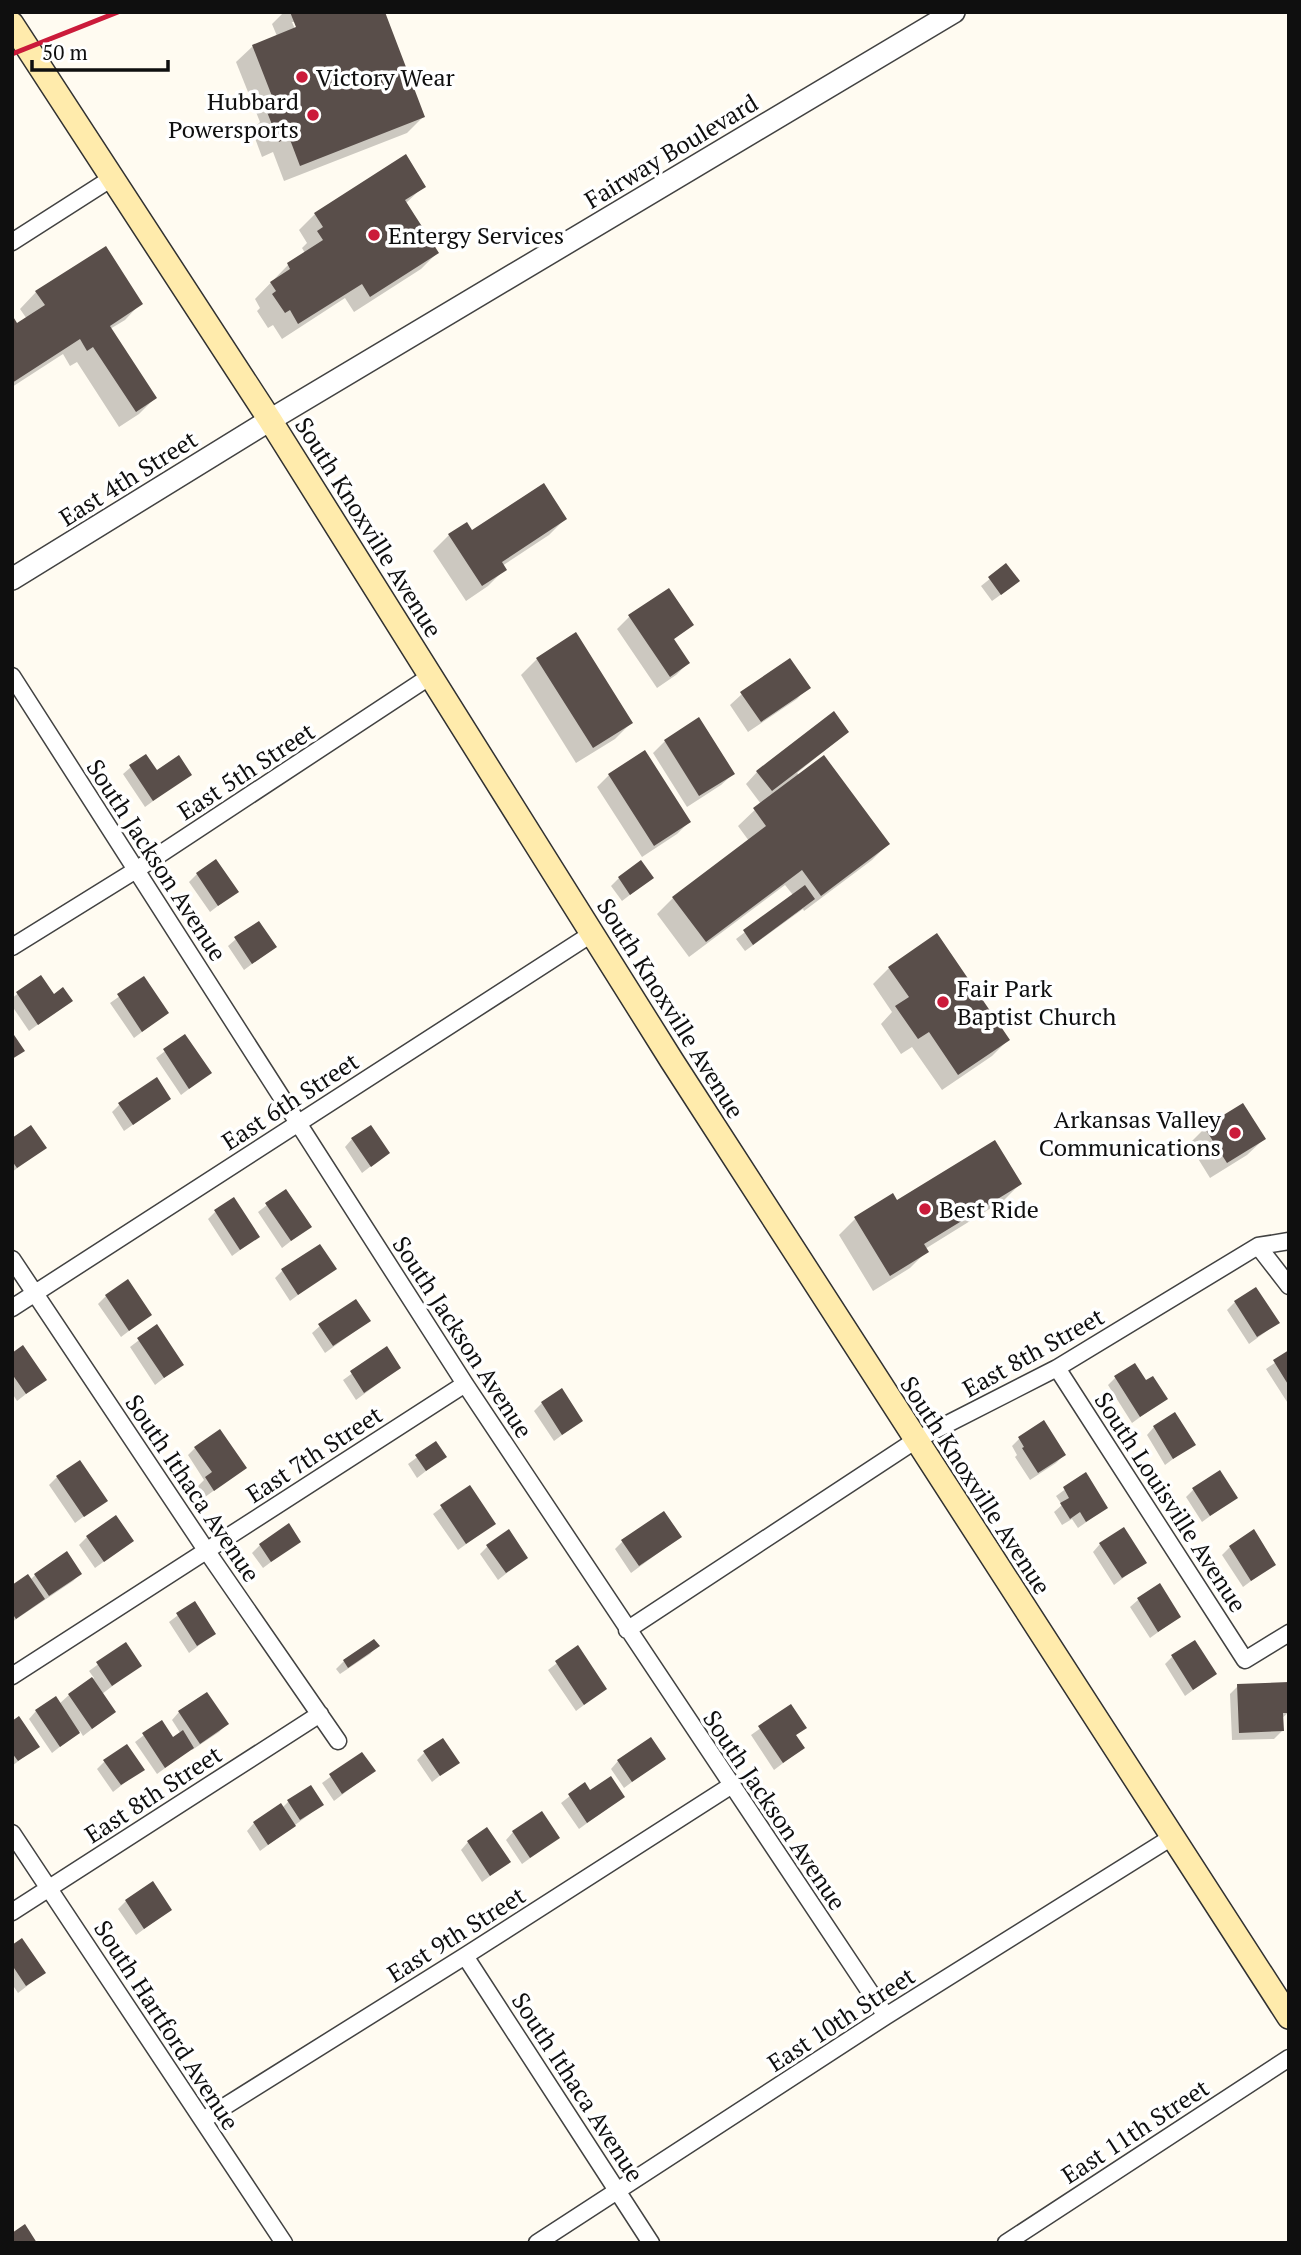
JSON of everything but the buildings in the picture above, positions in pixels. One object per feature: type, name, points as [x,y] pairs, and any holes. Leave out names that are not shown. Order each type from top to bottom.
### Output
[{"type":"main road","name":"South Knoxville Avenue","points":[[12,24],[270,421],[671,1061],[1289,2017]]},
{"type":"street","name":"Fairway Boulevard","points":[[270,421],[954,12]]},
{"type":"street","points":[[12,242],[111,178]]},
{"type":"street","name":"East 4th Street","points":[[12,579],[270,421]]},
{"type":"street","name":"South Jackson Avenue","points":[[12,676],[465,1384],[886,2016]]},
{"type":"street","name":"East 5th Street","points":[[12,947],[136,870],[432,676]]},
{"type":"street","name":"East 6th Street","points":[[12,1308],[593,933]]},
{"type":"street","name":"East 8th Street","points":[[627,1630],[916,1440],[1058,1368],[1258,1246],[1289,1241]]},
{"type":"street","points":[[1258,1246],[1289,1286]]},
{"type":"street","name":"South Ithaca Avenue","points":[[12,1259],[206,1550],[338,1741]]},
{"type":"street","name":"South Louisville Avenue","points":[[1058,1368],[1245,1660],[1289,1633]]},
{"type":"street","name":"East 7th Street","points":[[12,1676],[465,1384]]},
{"type":"street","name":"East 8th Street","points":[[12,1912],[320,1714]]},
{"type":"street","name":"East 9th Street","points":[[202,2120],[732,1785]]},
{"type":"street","name":"South Hartford Avenue","points":[[12,1833],[284,2243]]},
{"type":"street","name":"East 10th Street","points":[[537,2243],[886,2016],[1172,1837]]},
{"type":"street","name":"South Ithaca Avenue","points":[[465,1956],[651,2243]]},
{"type":"street","name":"East 11th Street","points":[[1006,2243],[1289,2058]]},
{"type":"railway","points":[[12,54],[118,12]]},
{"type":"place","name":"Victory Wear","points":[[302,77]]},
{"type":"place","name":"Hubbard Powersports","points":[[313,115]]},
{"type":"place","name":"Entergy Services","points":[[374,235]]},
{"type":"place","name":"Fair Park Baptist Church","points":[[943,1002]]},
{"type":"place","name":"Arkansas Valley Communications","points":[[1235,1133]]},
{"type":"place","name":"Best Ride","points":[[925,1209]]}]
